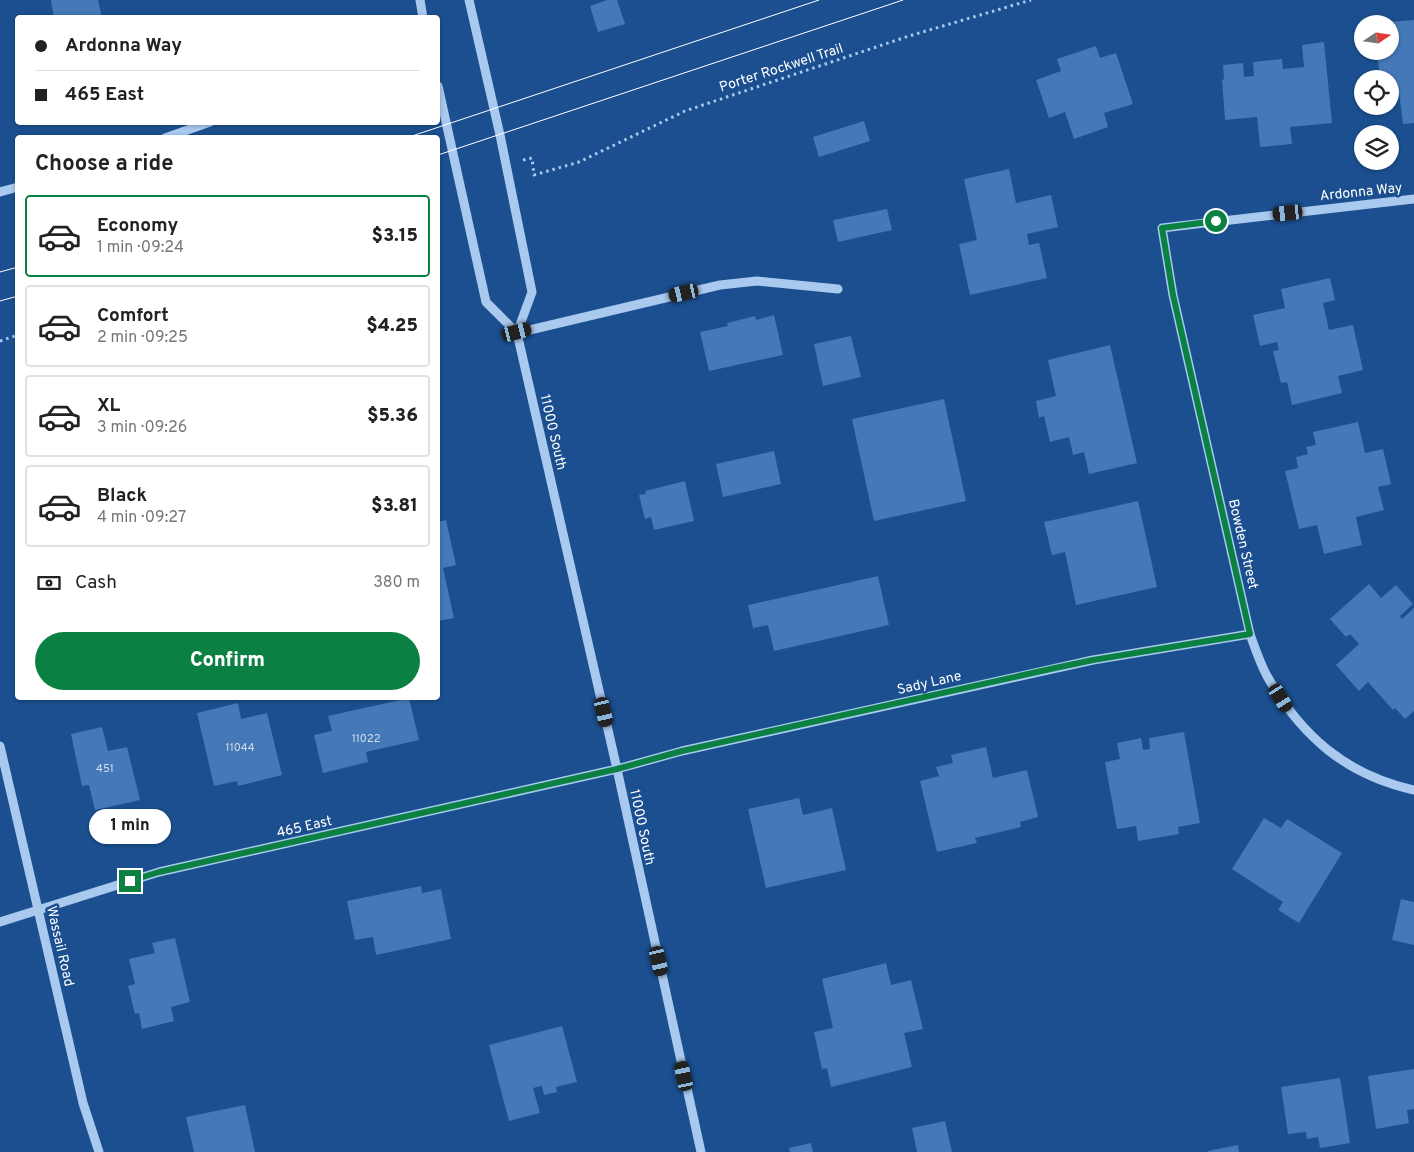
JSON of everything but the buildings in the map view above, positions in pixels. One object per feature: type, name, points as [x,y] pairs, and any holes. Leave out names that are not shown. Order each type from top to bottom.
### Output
[{"type":"street","points":[[420,0],[422,15]]},
{"type":"street","points":[[469,0],[532,292],[517,332]]},
{"type":"street","points":[[440,95],[486,302],[517,332]]},
{"type":"street","points":[[173,135],[202,125]]},
{"type":"street","points":[[0,192],[15,188]]},
{"type":"street","name":"Ardonna Way","points":[[1162,228],[1414,200]]},
{"type":"street","name":"Bowden Street","points":[[1162,228],[1173,295],[1250,634],[1271,682],[1288,710],[1314,739],[1343,762],[1374,778],[1414,790]]},
{"type":"street","points":[[517,332],[720,284],[757,281],[838,289]]},
{"type":"street","name":"11000 South","points":[[517,332],[617,769],[701,1152]]},
{"type":"street","name":"Sady Lane","points":[[617,769],[682,751],[1055,668],[1250,634]]},
{"type":"street","name":"Wassail Road","points":[[0,746],[83,1103],[98,1152]]},
{"type":"street","name":"465 East","points":[[0,922],[159,872],[617,769]]},
{"type":"path","name":"Porter Rockwell Trail","points":[[545,172],[579,162],[642,130],[685,111],[909,36],[1031,0]]},
{"type":"path","points":[[0,341],[15,336]]},
{"type":"tram line","points":[[415,135],[819,0]]},
{"type":"tram line","points":[[440,154],[903,0]]},
{"type":"tram line","points":[[0,272],[15,268]]},
{"type":"tram line","points":[[0,301],[15,297]]},
{"type":"route","points":[[130,881],[159,872],[617,769],[682,751],[1055,668],[1250,634],[1173,295],[1162,228],[1216,221]]}]
